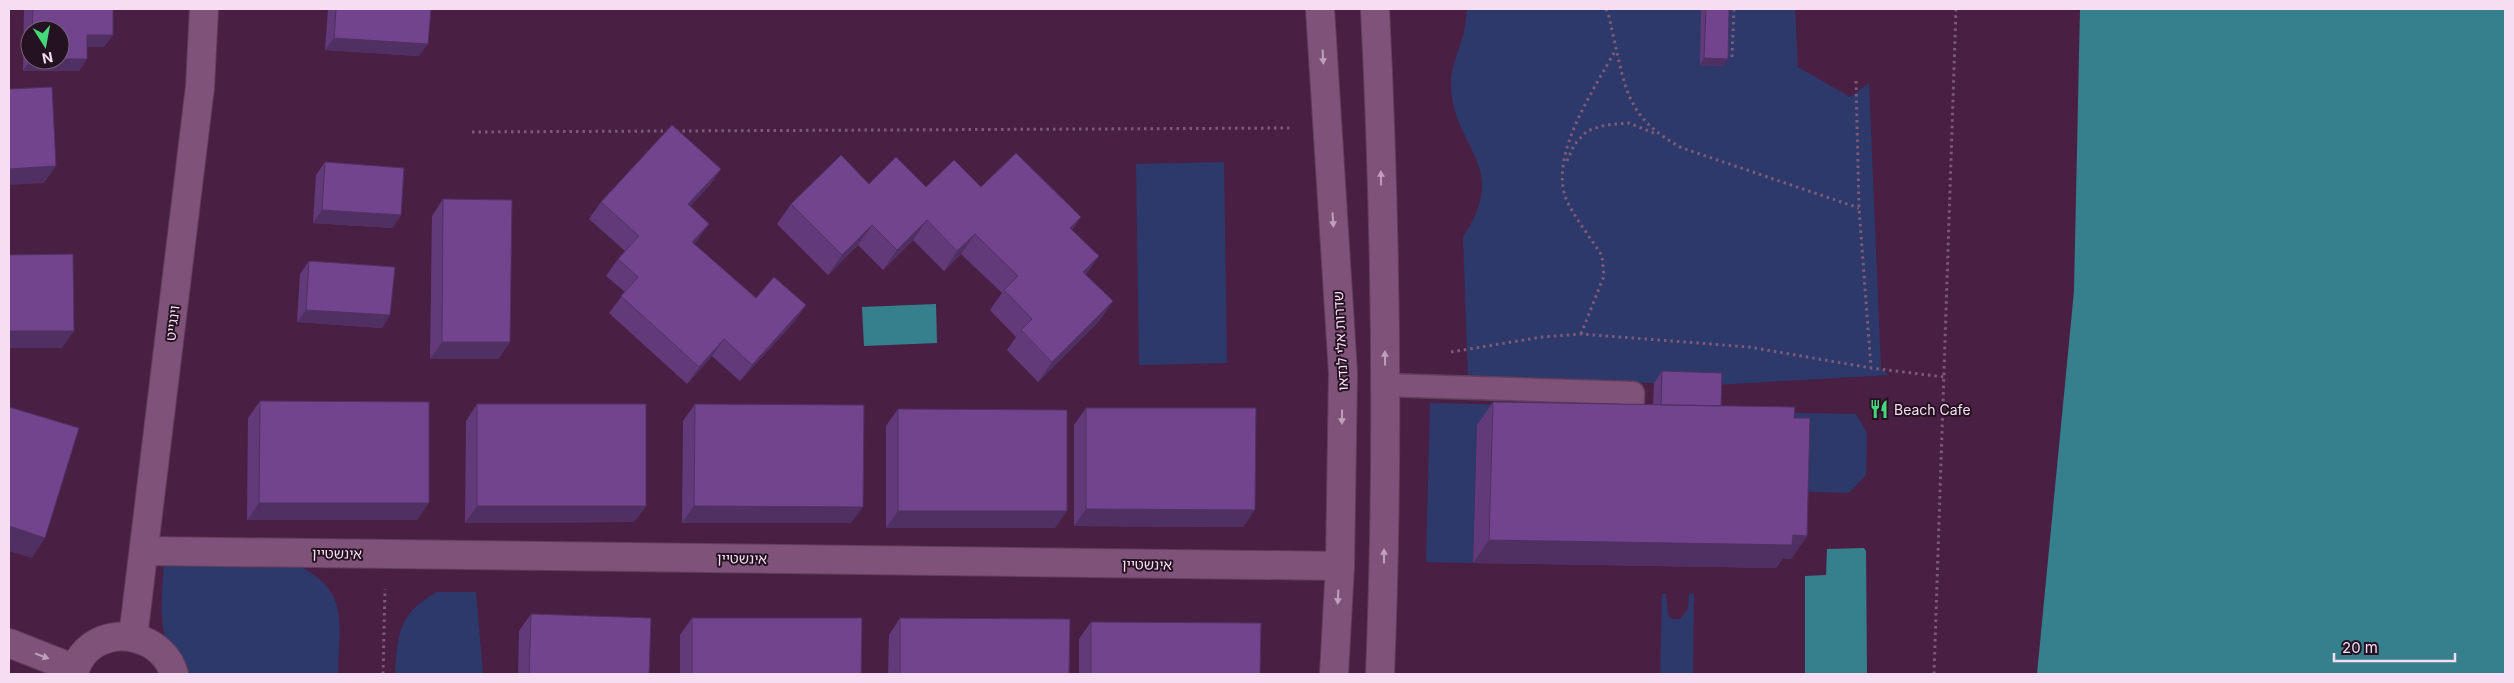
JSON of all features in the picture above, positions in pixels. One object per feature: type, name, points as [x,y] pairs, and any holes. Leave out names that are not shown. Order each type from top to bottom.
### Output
[{"type":"street","name":"וינגייט","points":[[133,637],[200,87],[204,9]]},
{"type":"street","name":"שדרות אלי לנדאו","points":[[1320,9],[1343,373],[1340,566],[1334,674]]},
{"type":"street","points":[[1376,9],[1380,106],[1385,385],[1384,568],[1380,674]]},
{"type":"street","name":"אינשטיין","points":[[145,550],[1340,566]]},
{"type":"street","points":[[9,643],[74,672],[87,650],[101,641],[117,637],[133,637],[150,644],[164,656],[174,674]]},
{"type":"lane","points":[[1385,385],[1633,393],[1632,418],[1596,417]]},
{"type":"path","points":[[1606,9],[1630,100],[1639,115],[1658,135]]},
{"type":"path","points":[[1732,57],[1734,9]]},
{"type":"path","points":[[1934,674],[1956,9]]},
{"type":"path","points":[[1581,334],[1604,276],[1605,266],[1602,256],[1567,200],[1563,178],[1564,168],[1573,129],[1616,48]]},
{"type":"path","points":[[1856,81],[1859,208],[1871,368]]},
{"type":"path","points":[[1564,168],[1574,145],[1587,130],[1605,125],[1629,123],[1658,135],[1682,148],[1859,208]]},
{"type":"path","points":[[472,132],[1327,128]]},
{"type":"path","points":[[1444,354],[1542,337],[1581,334],[1749,347],[1871,368],[1944,377]]},
{"type":"path","points":[[383,674],[386,554]]},
{"type":"shaded area","points":[[1467,9],[1795,9],[1798,67],[1850,97],[1869,83],[1881,369],[1889,375],[1713,385],[1468,377],[1463,237],[1477,212],[1482,191],[1481,173],[1460,125],[1454,106],[1451,83],[1454,64],[1465,29]]},
{"type":"shaded area","points":[[2080,9],[2505,9],[2505,674],[2037,674],[2074,291]]},
{"type":"shaded area","points":[[1224,162],[1227,363],[1139,365],[1136,164]]},
{"type":"shaded area","points":[[936,304],[937,343],[864,346],[862,307]]},
{"type":"shaded area","points":[[1430,403],[1515,405],[1515,425],[1477,425],[1473,563],[1426,562]]},
{"type":"shaded area","points":[[1795,413],[1856,414],[1867,433],[1866,475],[1849,493],[1792,491]]},
{"type":"shaded area","points":[[1864,548],[1866,551],[1867,674],[1805,674],[1805,576],[1826,575],[1827,549]]},
{"type":"shaded area","points":[[164,558],[288,561],[308,571],[323,582],[332,594],[337,606],[339,620],[338,674],[188,674],[184,665],[169,645],[164,631],[162,600]]},
{"type":"shaded area","points":[[437,592],[476,592],[483,674],[395,674],[397,647],[402,626],[414,608]]},
{"type":"shaded area","points":[[1662,594],[1666,594],[1668,615],[1672,619],[1680,619],[1688,609],[1689,594],[1694,594],[1693,674],[1660,674]]},
{"type":"building","points":[[33,9],[113,9],[113,35],[87,35],[87,59],[70,59],[70,20],[32,20]]},
{"type":"building","points":[[336,9],[431,9],[428,44],[334,38]]},
{"type":"building","points":[[1706,9],[1729,9],[1728,59],[1704,58]]},
{"type":"building","points":[[52,87],[56,166],[9,169],[9,89]]},
{"type":"building","points":[[672,125],[721,169],[688,204],[709,224],[692,242],[756,298],[774,277],[806,305],[752,365],[724,339],[699,367],[621,296],[638,277],[618,259],[639,236],[601,202]]},
{"type":"building","points":[[1016,153],[1081,217],[1070,228],[1099,256],[1083,272],[1113,301],[1052,362],[1021,330],[1032,319],[1004,290],[1018,276],[975,234],[957,251],[927,220],[897,250],[872,225],[842,255],[791,204],[841,155],[869,184],[896,157],[926,187],[954,160],[981,187]]},
{"type":"building","points":[[325,162],[404,168],[401,215],[322,210]]},
{"type":"building","points":[[443,199],[512,200],[510,342],[442,342]]},
{"type":"building","points":[[73,254],[74,331],[9,331],[9,255]]},
{"type":"building","points":[[309,261],[395,267],[390,315],[306,310]]},
{"type":"building","points":[[1662,371],[1722,373],[1721,406],[1661,405]]},
{"type":"building","points":[[260,401],[429,402],[429,503],[259,503]]},
{"type":"building","points":[[1493,402],[1795,407],[1794,418],[1810,418],[1807,536],[1793,535],[1792,545],[1489,540]]},
{"type":"building","points":[[477,404],[646,404],[646,506],[477,506]]},
{"type":"building","points":[[695,404],[864,405],[863,507],[694,506]]},
{"type":"building","points":[[9,407],[79,428],[45,538],[9,526]]},
{"type":"building","points":[[1086,408],[1256,408],[1255,510],[1086,509]]},
{"type":"building","points":[[898,409],[1067,410],[1067,511],[898,511]]},
{"type":"building","points":[[531,614],[651,618],[649,674],[529,674]]},
{"type":"building","points":[[692,618],[862,618],[861,674],[692,674]]},
{"type":"building","points":[[900,618],[1070,619],[1069,674],[900,674]]},
{"type":"building","points":[[1091,622],[1261,623],[1260,674],[1091,674]]},
{"type":"place","name":"Beach Cafe","points":[[1879,409]]}]
